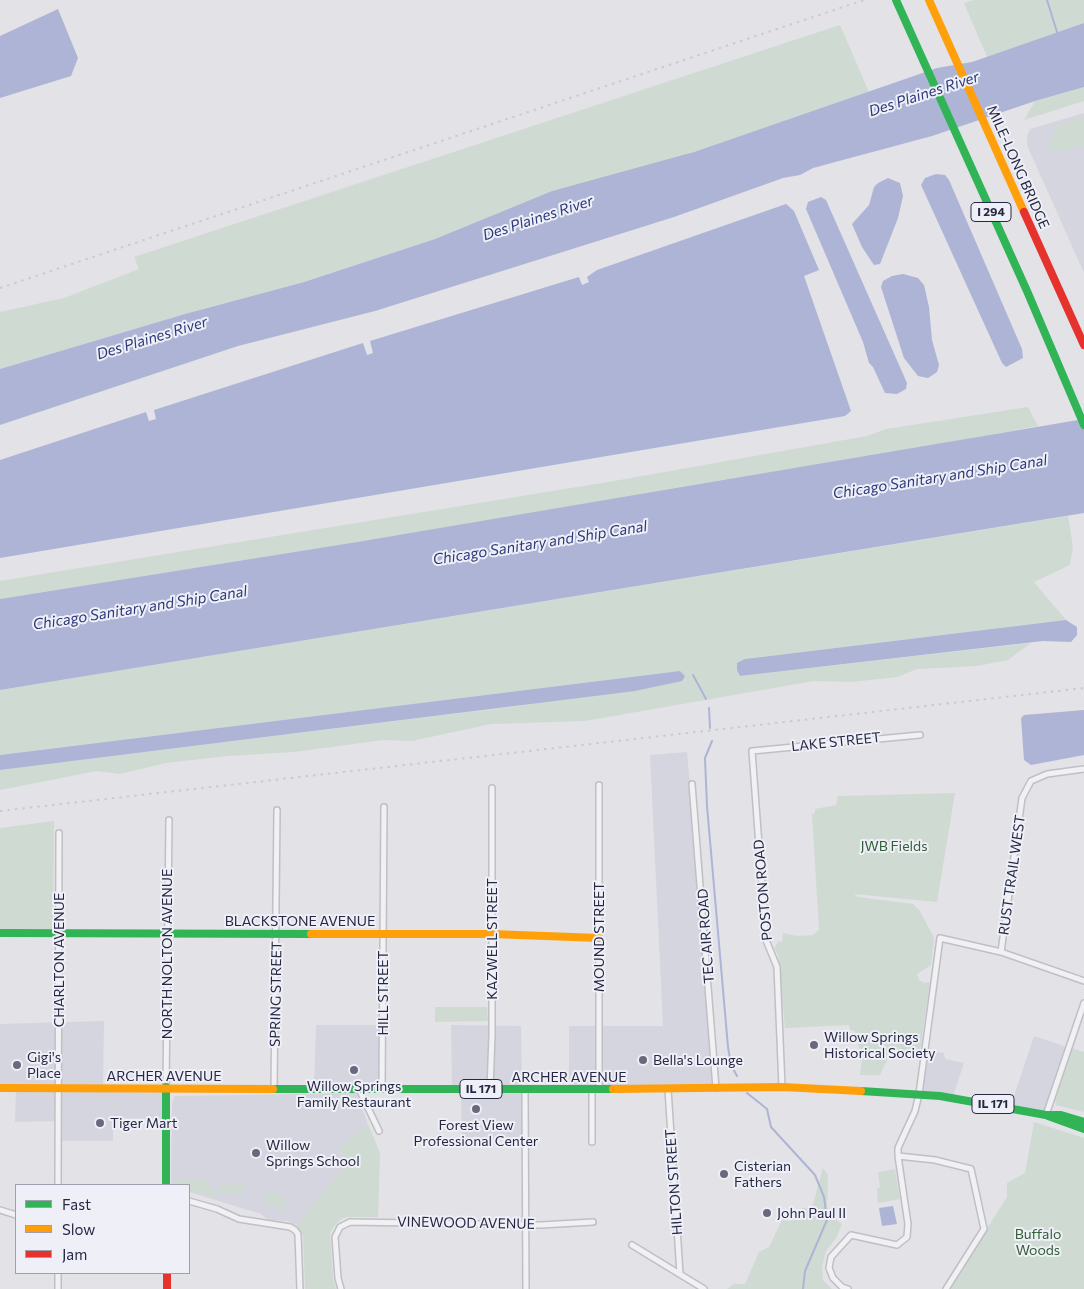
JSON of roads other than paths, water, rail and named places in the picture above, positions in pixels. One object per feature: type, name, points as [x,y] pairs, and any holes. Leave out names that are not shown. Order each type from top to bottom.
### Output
[{"type":"main road","name":"I 294","points":[[896,0],[1027,291],[1084,425]]},
{"type":"main road","name":"MILE-LONG BRIDGE","points":[[929,0],[1084,345]]},
{"type":"main road","name":"BLACKSTONE AVENUE","points":[[0,933],[491,934],[599,938]]},
{"type":"main road","name":"ARCHER AVENUE","points":[[0,1088],[166,1087],[525,1090],[782,1087],[919,1094],[1061,1115],[1084,1122]]},
{"type":"main road","points":[[166,1087],[166,1184]]},
{"type":"main road","name":"ARCHER AVENUE","points":[[1046,1114],[1084,1129]]},
{"type":"main road","points":[[167,1274],[168,1289]]},
{"type":"street","name":"LAKE STREET","points":[[752,751],[920,735]]},
{"type":"street","name":"POSTON ROAD","points":[[752,751],[766,940],[777,968],[782,1087]]},
{"type":"street","name":"RUST TRAIL WEST","points":[[1001,952],[1022,798],[1031,782],[1047,774],[1084,769]]},
{"type":"street","name":"TEC AIR ROAD","points":[[692,784],[716,1089]]},
{"type":"street","name":"MOUND STREET","points":[[592,1142],[599,938],[599,785]]},
{"type":"street","name":"KAZWELL STREET","points":[[490,1089],[492,1036],[492,788]]},
{"type":"street","name":"HILL STREET","points":[[382,1088],[384,808]]},
{"type":"street","name":"SPRING STREET","points":[[274,1089],[277,810]]},
{"type":"street","name":"NORTH NOLTON AVENUE","points":[[166,1087],[168,820]]},
{"type":"street","name":"CHARLTON AVENUE","points":[[58,1184],[59,833]]},
{"type":"street","points":[[848,1289],[842,1287],[832,1278],[829,1268],[831,1258],[840,1244],[851,1235],[898,1245],[907,1237],[908,1224],[898,1148],[915,1112],[919,1094],[940,938],[1001,952],[1084,981]]},
{"type":"street","points":[[1046,1114],[1084,1003]]},
{"type":"street","points":[[359,1088],[379,1131]]},
{"type":"street","name":"HILTON STREET","points":[[668,1089],[680,1274]]},
{"type":"street","points":[[525,1090],[526,1289]]},
{"type":"street","points":[[898,1156],[935,1160],[971,1169],[984,1229],[946,1289]]},
{"type":"street","points":[[190,1201],[240,1220],[290,1227],[295,1230],[298,1234],[300,1289]]},
{"type":"street","points":[[0,1210],[15,1215]]},
{"type":"street","name":"VINEWOOD AVENUE","points":[[340,1289],[335,1237],[340,1227],[350,1222],[526,1223],[541,1225],[593,1222]]},
{"type":"street","points":[[632,1245],[704,1289]]},
{"type":"street","points":[[58,1274],[58,1289]]},
{"type":"water","points":[[58,9],[78,58],[71,76],[0,98],[0,36]]},
{"type":"water","name":"Des Plaines River","points":[[1084,23],[1084,87],[1035,101],[932,136],[813,168],[800,175],[783,178],[674,217],[375,311],[238,346],[0,425],[0,369],[185,314],[304,282],[435,239],[552,191],[694,152],[937,68],[972,62]]},
{"type":"water","points":[[936,174],[945,175],[949,180],[1022,349],[1023,358],[1006,367],[1002,363],[921,185],[925,178]]},
{"type":"water","points":[[888,178],[900,183],[903,196],[898,218],[880,264],[874,265],[862,247],[852,224],[869,205],[874,187]]},
{"type":"water","points":[[821,197],[826,200],[907,383],[906,389],[897,394],[885,393],[873,367],[869,363],[863,342],[806,209],[808,202]]},
{"type":"water","points":[[786,204],[794,211],[819,270],[804,276],[851,411],[845,416],[0,558],[0,460],[146,412],[149,421],[156,419],[154,410],[363,343],[367,355],[373,353],[370,341],[579,277],[582,285],[589,282],[587,277],[597,270]]},
{"type":"water","points":[[903,274],[918,278],[924,285],[929,307],[932,340],[939,365],[937,372],[928,378],[918,376],[904,358],[881,287],[883,281],[892,276]]},
{"type":"water","name":"Chicago Sanitary and Ship Canal","points":[[1084,419],[1084,513],[0,690],[0,599],[357,542]]},
{"type":"water","points":[[1066,620],[1077,627],[1077,635],[1071,642],[1043,641],[740,676],[737,670],[737,663],[745,659]]},
{"type":"water","points":[[680,671],[685,676],[682,681],[635,691],[0,770],[0,755]]},
{"type":"water","points":[[1084,710],[1084,755],[1031,765],[1024,760],[1021,718],[1024,715]]},
{"type":"water","points":[[893,1206],[897,1224],[882,1226],[879,1208]]},
{"type":"waterway","points":[[1047,0],[1057,32]]},
{"type":"waterway","points":[[693,675],[706,699]]},
{"type":"waterway","points":[[709,708],[710,728]]},
{"type":"waterway","points":[[712,741],[705,758],[707,806],[728,1047],[731,1065],[737,1076]]},
{"type":"waterway","points":[[747,1093],[767,1109],[771,1127],[815,1175],[824,1197],[827,1220],[805,1271],[803,1289]]},
{"type":"railway","points":[[0,288],[864,0]]},
{"type":"railway","points":[[0,811],[1084,688]]},
{"type":"place","name":"Willow Springs Historical Society","points":[[814,1045]]},
{"type":"place","name":"Bella's Lounge","points":[[643,1060]]},
{"type":"place","name":"Gigi's Place","points":[[17,1065]]},
{"type":"place","name":"Willow Springs Family Restaurant","points":[[354,1070]]},
{"type":"place","name":"Forest View Professional Center","points":[[476,1109]]},
{"type":"place","name":"Tiger Mart","points":[[100,1123]]},
{"type":"place","name":"Willow Springs School","points":[[256,1153]]},
{"type":"place","name":"Cisterian Fathers","points":[[724,1174]]},
{"type":"place","name":"John Paul II","points":[[767,1213]]},
{"type":"park label","name":"JWB Fields","points":[[894,846]]},
{"type":"park label","name":"Buffalo Woods","points":[[1038,1242]]}]
